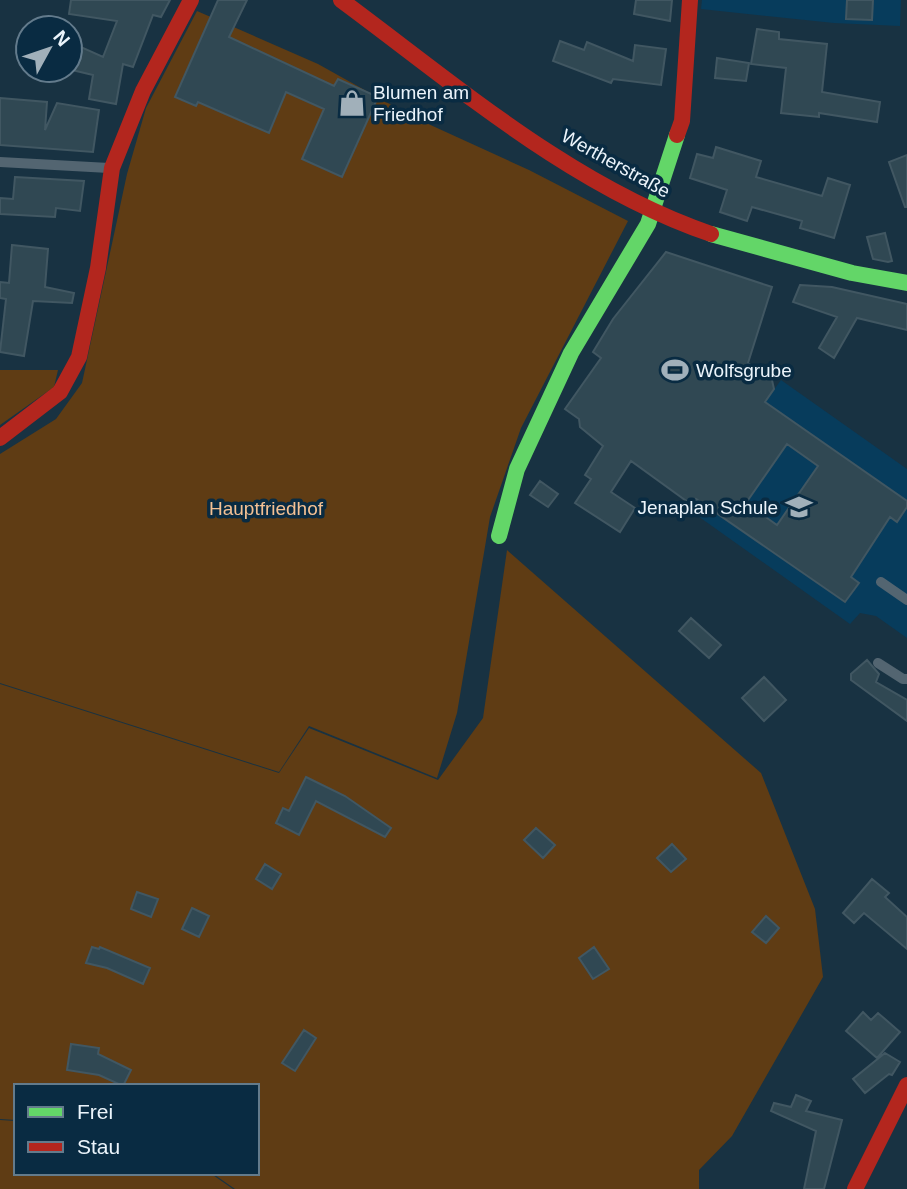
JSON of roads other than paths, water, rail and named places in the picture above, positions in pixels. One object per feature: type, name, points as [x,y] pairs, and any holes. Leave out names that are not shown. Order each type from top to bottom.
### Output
[{"type":"street","points":[[0,438],[60,392],[79,357],[98,268],[112,168],[144,91],[191,0]]},
{"type":"street","points":[[499,536],[517,469],[543,411],[571,353],[648,224],[653,210],[681,121],[690,0]]},
{"type":"street","name":"Wertherstraße","points":[[343,1],[538,143],[602,184],[653,210],[734,241],[879,280],[907,283]]},
{"type":"street","points":[[855,1189],[907,1085]]},
{"type":"lane","points":[[0,162],[112,168]]},
{"type":"lane","points":[[881,582],[907,600]]},
{"type":"lane","points":[[878,663],[907,679]]},
{"type":"place","name":"Blumen am Friedhof","points":[[352,103]]},
{"type":"place","name":"Wolfsgrube","points":[[675,370]]},
{"type":"place","name":"Jenaplan Schule","points":[[799,507]]},
{"type":"park label","name":"Hauptfriedhof","points":[[266,508]]}]
